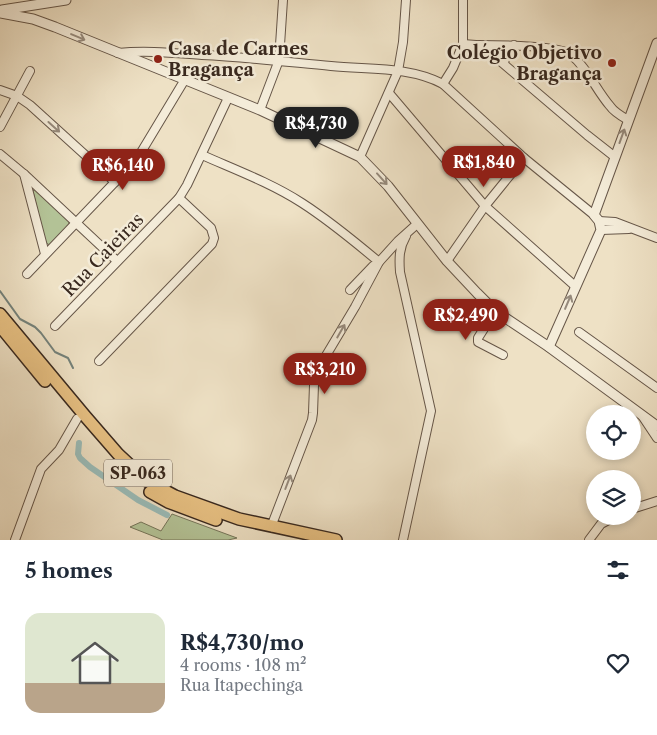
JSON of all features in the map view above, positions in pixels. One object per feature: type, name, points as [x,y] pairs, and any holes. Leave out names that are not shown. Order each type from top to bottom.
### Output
[{"type":"main road","name":"SP-063","points":[[0,314],[91,424],[118,454],[147,481],[175,496],[238,520],[336,540]]},
{"type":"main road","name":"SP-063","points":[[0,326],[77,419],[141,486],[168,502],[203,516],[250,530],[301,540]]},
{"type":"street","points":[[0,11],[66,0]]},
{"type":"street","points":[[260,110],[279,60],[283,0]]},
{"type":"street","points":[[360,157],[398,71],[403,42],[406,0]]},
{"type":"street","points":[[443,84],[453,68],[463,44],[463,0]]},
{"type":"street","points":[[33,18],[38,5]]},
{"type":"street","points":[[0,11],[33,18],[184,81],[260,110],[360,157],[388,186],[447,261],[495,311],[549,347],[657,426]]},
{"type":"street","points":[[549,347],[575,286],[598,222],[615,157],[657,42]]},
{"type":"street","points":[[463,44],[514,45],[562,50],[578,61],[610,108],[628,120]]},
{"type":"street","points":[[476,45],[504,63],[615,157]]},
{"type":"street","points":[[504,63],[506,56],[514,45]]},
{"type":"street","points":[[118,53],[138,51],[279,60],[398,71],[419,75],[443,84],[598,222],[631,228],[657,238]]},
{"type":"street","points":[[0,127],[30,71]]},
{"type":"street","points":[[26,274],[137,159],[184,81]]},
{"type":"street","points":[[0,90],[17,96],[30,106],[115,182]]},
{"type":"street","points":[[389,93],[485,206],[575,286]]},
{"type":"street","name":"Rua Caieiras","points":[[55,326],[179,198],[202,155],[228,98]]},
{"type":"street","points":[[0,154],[24,174],[116,262]]},
{"type":"street","points":[[202,155],[260,180],[302,203],[341,230],[379,262]]},
{"type":"street","points":[[447,261],[485,206],[524,158]]},
{"type":"street","points":[[24,174],[45,254]]},
{"type":"street","points":[[99,362],[212,244],[214,238],[211,228],[179,198]]},
{"type":"street","points":[[270,527],[312,420],[314,413],[314,385],[318,369],[379,262],[417,224]]},
{"type":"street","points":[[403,540],[431,411],[400,272],[400,248],[408,232]]},
{"type":"street","points":[[350,290],[379,262]]},
{"type":"street","points":[[495,311],[477,340],[479,343],[503,355]]},
{"type":"street","points":[[579,332],[657,388]]},
{"type":"street","points":[[642,415],[657,438]]},
{"type":"street","points":[[15,540],[41,469],[59,450],[77,419]]},
{"type":"street","points":[[641,507],[657,501]]},
{"type":"street","points":[[590,540],[600,525]]},
{"type":"green space","points":[[34,190],[38,191],[69,220],[69,227],[51,246],[45,242]]},
{"type":"green space","points":[[172,514],[237,538],[228,540],[163,540],[130,527],[141,522],[161,531]]},
{"type":"waterway","points":[[0,291],[20,319],[35,327],[55,352],[68,358],[73,368]]},
{"type":"waterway","points":[[79,443],[78,454],[90,467],[138,500],[167,515]]},
{"type":"place","name":"Casa de Carnes Bragança","points":[[158,59]]},
{"type":"place","name":"Colégio Objetivo Bragança","points":[[612,63]]}]
